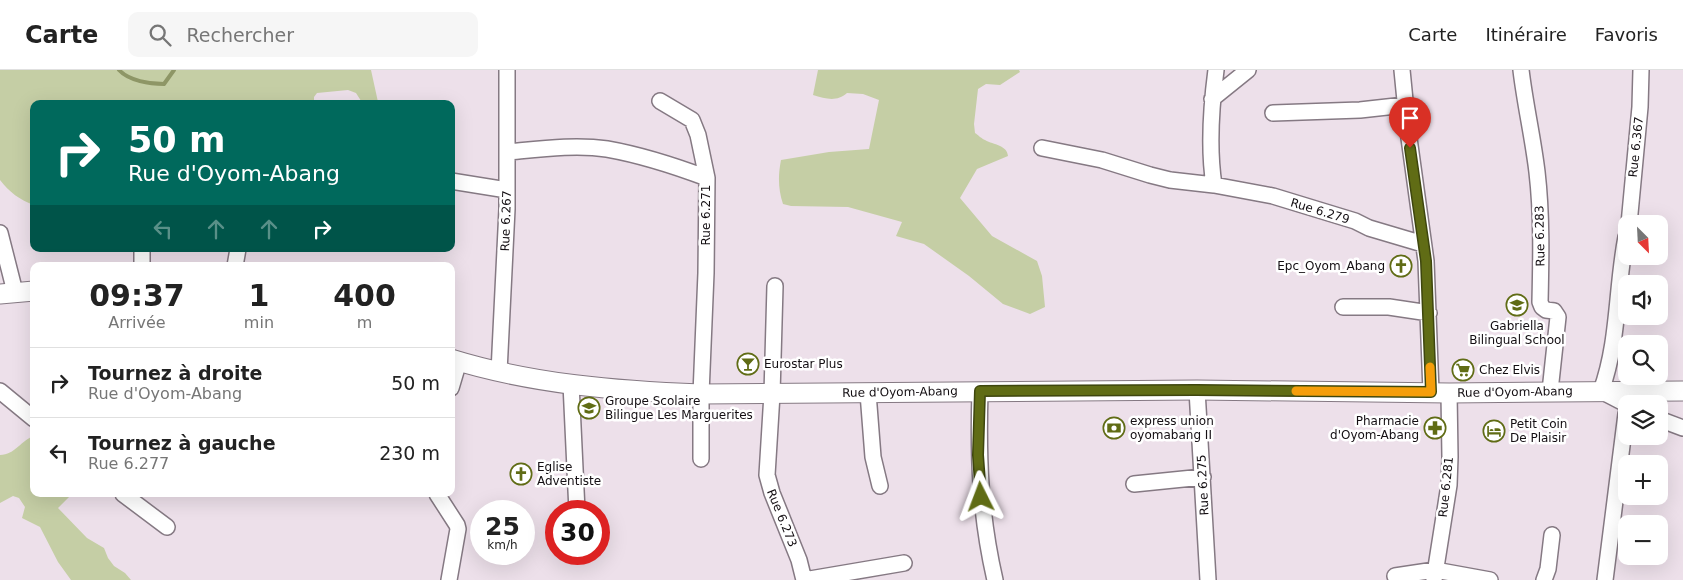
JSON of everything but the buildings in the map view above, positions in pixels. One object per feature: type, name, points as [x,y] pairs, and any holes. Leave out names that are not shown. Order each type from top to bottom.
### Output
[{"type":"main road","points":[[7,293],[30,291]]},
{"type":"main road","name":"Rue d'Oyom-Abang","points":[[455,360],[499,372],[571,384],[633,392],[700,394],[1196,390],[1683,391]]},
{"type":"street","name":"Rue 6.267","points":[[499,372],[508,190],[507,70]]},
{"type":"street","points":[[1214,185],[1211,154],[1212,99],[1216,70]]},
{"type":"street","points":[[1212,99],[1248,70]]},
{"type":"street","name":"Rue 6.281","points":[[1402,70],[1426,261],[1429,313],[1450,457],[1449,485],[1435,575]]},
{"type":"street","name":"Rue 6.283","points":[[1521,70],[1538,190],[1542,256],[1540,302],[1542,307],[1546,310],[1554,310],[1558,316],[1550,391]]},
{"type":"street","name":"Rue 6.367","points":[[1629,215],[1640,107],[1641,70]]},
{"type":"street","points":[[660,101],[692,120],[698,135],[707,178]]},
{"type":"street","points":[[1273,113],[1360,110],[1405,105]]},
{"type":"street","name":"Rue 6.271","points":[[507,152],[548,148],[606,149],[643,158],[707,178],[706,273],[700,394],[701,459]]},
{"type":"street","name":"Rue 6.279","points":[[1042,148],[1102,160],[1163,178],[1273,196],[1423,244]]},
{"type":"street","points":[[455,182],[508,190]]},
{"type":"street","points":[[0,233],[7,293]]},
{"type":"street","points":[[1618,400],[1601,391],[1606,377],[1613,337],[1621,265]]},
{"type":"street","name":"Rue 6.273","points":[[775,286],[772,394],[767,476],[768,484],[796,553],[804,580]]},
{"type":"street","points":[[1343,307],[1389,307],[1429,313]]},
{"type":"street","points":[[571,384],[576,500]]},
{"type":"street","name":"Rue 6.275","points":[[1196,390],[1203,477],[1208,580]]},
{"type":"street","points":[[0,391],[30,417]]},
{"type":"street","points":[[980,391],[978,455],[981,497],[995,580]]},
{"type":"street","points":[[868,393],[873,457],[880,486]]},
{"type":"street","points":[[1668,422],[1683,428]]},
{"type":"street","points":[[1605,580],[1622,445]]},
{"type":"street","points":[[1134,484],[1203,477]]},
{"type":"street","points":[[127,497],[167,527]]},
{"type":"street","points":[[439,497],[457,525],[458,530],[449,580]]},
{"type":"street","points":[[1544,580],[1548,570],[1552,535]]},
{"type":"street","points":[[804,580],[904,563]]},
{"type":"street","points":[[1395,576],[1435,575],[1490,580]]},
{"type":"green space","points":[[0,70],[371,70],[378,100],[360,100],[356,93],[348,90],[317,93],[314,100],[30,100],[30,203],[15,195],[0,180]]},
{"type":"green space","points":[[818,70],[1019,70],[1020,72],[1000,85],[986,84],[978,89],[974,124],[975,133],[1003,147],[1008,156],[977,169],[960,198],[992,236],[1037,261],[1042,276],[1045,307],[1030,314],[1003,304],[969,276],[924,244],[896,236],[902,222],[848,207],[791,206],[783,204],[779,182],[781,160],[829,152],[869,149],[879,100],[863,94],[847,93],[839,98],[831,99],[813,95]]},
{"type":"green space","points":[[29,438],[30,497],[69,497],[58,508],[87,538],[104,548],[114,566],[125,573],[131,580],[71,580],[58,562],[40,527],[22,518],[25,507],[19,498],[13,496],[0,503],[0,455],[10,453]]},
{"type":"waterway","points":[[119,70],[134,79],[164,84],[174,70]]},
{"type":"slow traffic","points":[[1296,391],[1431,392],[1430,367]]},
{"type":"place","name":"Epc_Oyom_Abang","points":[[1401,266]]},
{"type":"place","name":"Gabriella Bilingual School","points":[[1517,305]]},
{"type":"place","name":"Eurostar Plus","points":[[748,364]]},
{"type":"place","name":"Chez Elvis","points":[[1463,370]]},
{"type":"place","name":"Groupe Scolaire Bilingue Les Marguerites","points":[[589,408]]},
{"type":"place","name":"express union oyomabang II","points":[[1114,428]]},
{"type":"place","name":"Pharmacie d'Oyom-Abang","points":[[1435,428]]},
{"type":"place","name":"Petit Coin De Plaisir","points":[[1494,431]]},
{"type":"place","name":"Eglise Adventiste","points":[[521,474]]},
{"type":"route","points":[[981,497],[978,455],[980,391],[1431,392],[1426,261],[1410,148]]}]
